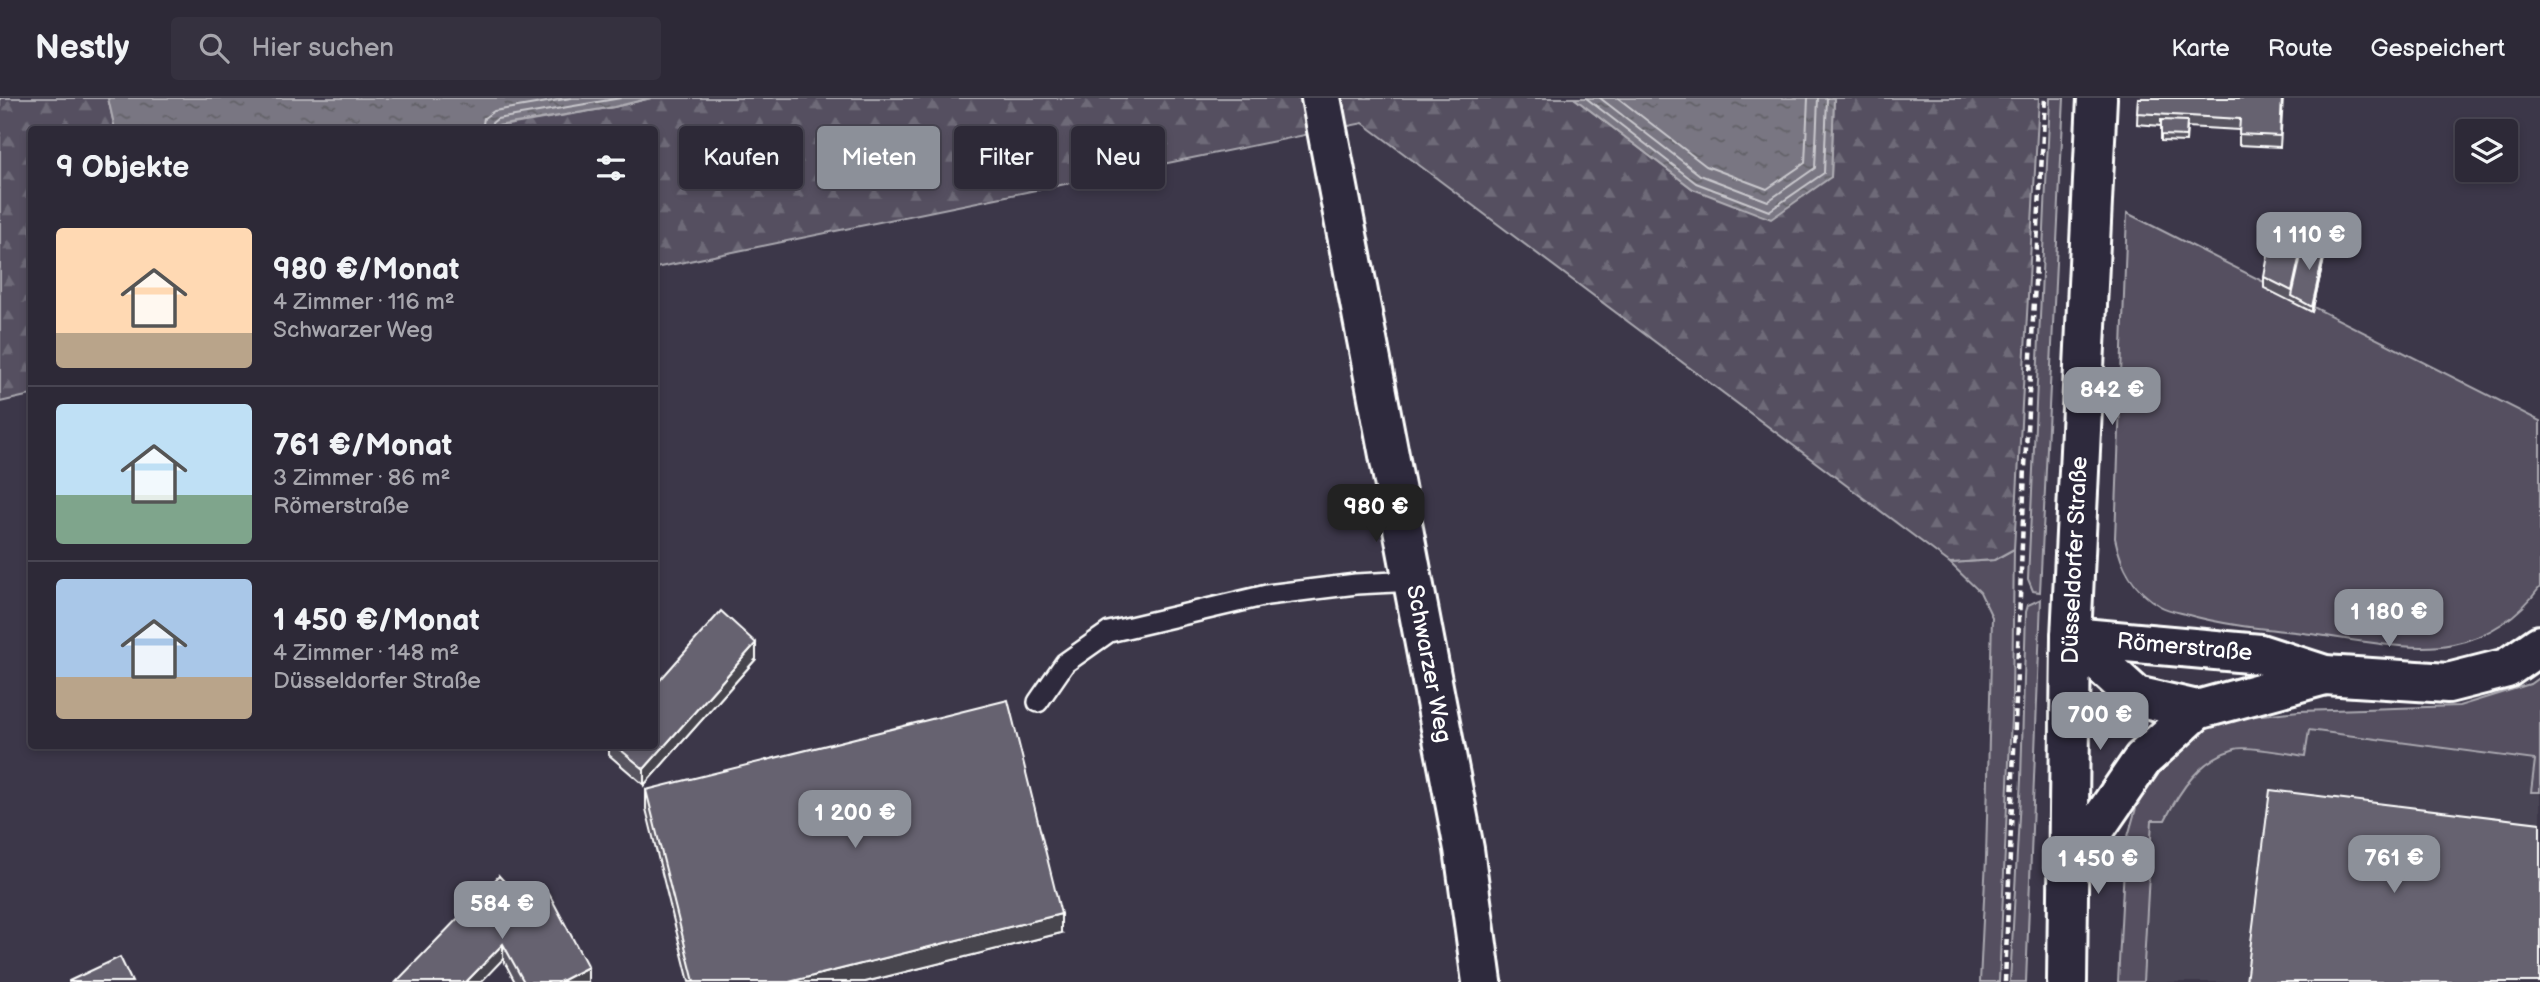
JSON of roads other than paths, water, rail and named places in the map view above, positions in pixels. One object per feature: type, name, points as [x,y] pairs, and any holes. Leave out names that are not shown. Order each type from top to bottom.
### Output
[{"type":"street","name":"Schwarzer Weg","points":[[1321,98],[1464,849],[1482,982]]},
{"type":"street","name":"Düsseldorfer Straße","points":[[2067,982],[2071,637],[2097,98]]},
{"type":"street","name":"Römerstraße","points":[[2071,637],[2136,696],[2197,710],[2325,675]]},
{"type":"street","name":"Römerstraße","points":[[2071,637],[2260,654],[2325,675],[2448,683],[2507,668],[2540,645]]},
{"type":"street","points":[[2069,867],[2143,759],[2197,710]]},
{"type":"lane","points":[[1038,702],[1065,663],[1109,632],[1267,595],[1356,584],[1414,582]]},
{"type":"water","points":[[108,98],[651,98],[614,107],[497,126],[114,126]]},
{"type":"water","points":[[1574,98],[1834,98],[1831,177],[1771,219],[1693,189]]}]
